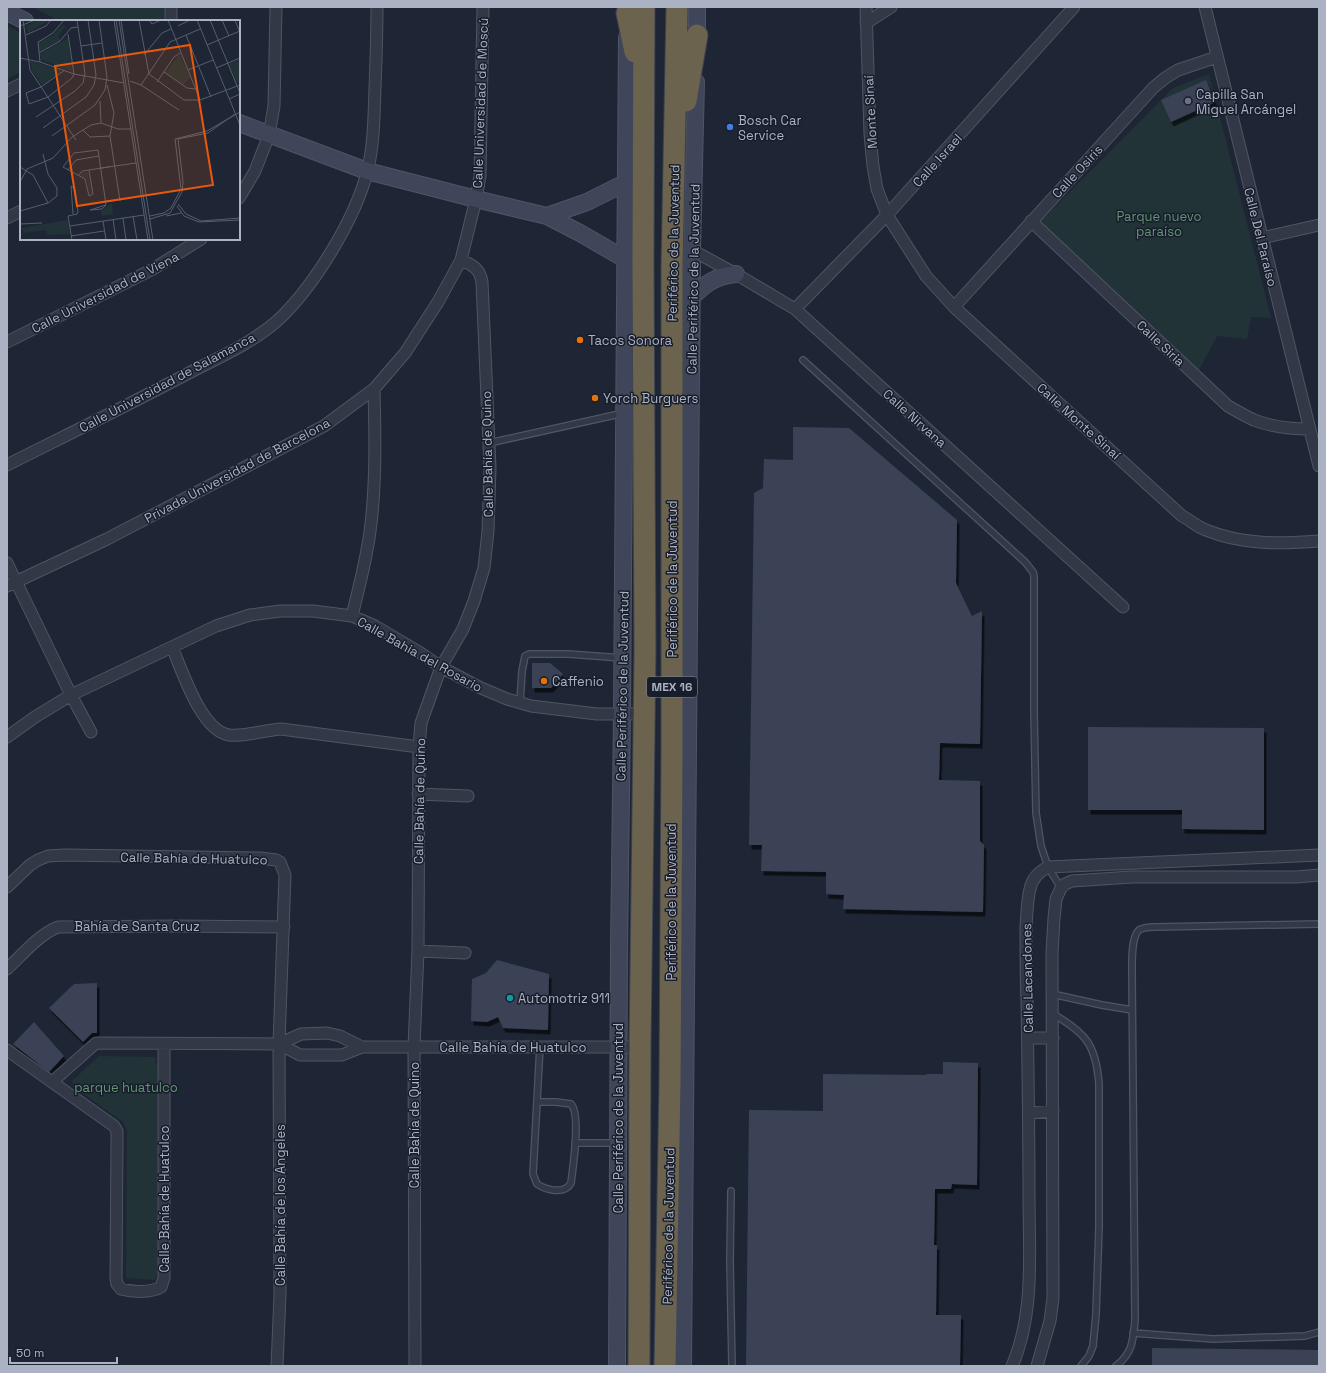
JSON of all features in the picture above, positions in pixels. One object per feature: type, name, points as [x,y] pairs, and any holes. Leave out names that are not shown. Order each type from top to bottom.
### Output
[{"type":"highway","name":"Periférico de la Juventud","points":[[665,1366],[670,1083],[672,268],[677,7]]},
{"type":"highway","name":"Periférico de la Juventud","points":[[633,9],[644,93],[635,183],[634,260],[646,651],[640,1047],[639,1366]]},
{"type":"highway","points":[[674,173],[697,35]]},
{"type":"main road","name":"Calle Periférico de la Juventud","points":[[683,1366],[692,250],[696,129],[697,7]]},
{"type":"main road","points":[[547,216],[635,183],[633,9]]},
{"type":"main road","points":[[7,12],[23,20]]},
{"type":"main road","points":[[240,124],[368,171],[547,216],[634,260]]},
{"type":"main road","name":"Calle Periférico de la Juventud","points":[[617,1366],[624,413],[634,260]]},
{"type":"main road","points":[[692,297],[701,288],[714,279],[725,275],[736,274]]},
{"type":"street","points":[[171,7],[171,20]]},
{"type":"street","points":[[240,196],[254,171],[270,135],[274,106],[276,7]]},
{"type":"street","name":"Calle Universidad de Salamanca","points":[[7,464],[135,402],[242,345],[276,321],[295,303],[314,278],[342,234],[358,199],[368,171],[374,139],[377,7]]},
{"type":"street","name":"Calle Universidad de Moscú","points":[[476,199],[480,176],[483,7]]},
{"type":"street","name":"Monte Sinaí","points":[[866,7],[873,166],[877,189],[887,215]]},
{"type":"street","points":[[866,23],[891,7]]},
{"type":"street","name":"Calle Israel","points":[[795,309],[887,215],[1074,7]]},
{"type":"street","name":"Calle Del Paraíso","points":[[1206,7],[1217,57],[1319,466]]},
{"type":"street","name":"Calle Osiris","points":[[954,307],[1153,88],[1178,70],[1217,57]]},
{"type":"street","points":[[7,91],[20,84]]},
{"type":"street","name":"Privada Universidad de Barcelona","points":[[11,584],[107,539],[324,426],[374,389],[404,353],[438,302],[461,260],[476,199]]},
{"type":"street","points":[[7,218],[20,212]]},
{"type":"street","name":"Calle Monte Sinaí","points":[[887,215],[926,276],[954,307],[1182,516],[1204,530],[1228,538],[1256,542],[1290,543],[1319,541]]},
{"type":"street","name":"Calle Siria","points":[[1031,221],[1228,406],[1253,420],[1270,425],[1286,429],[1310,429]]},
{"type":"street","points":[[1262,238],[1319,225]]},
{"type":"street","name":"Calle Universidad de Viena","points":[[7,342],[153,269],[199,240]]},
{"type":"street","name":"Calle Nirvana","points":[[692,250],[795,309],[1123,607]]},
{"type":"street","name":"Calle Bahía de Quino","points":[[415,1366],[414,1047],[418,951],[418,794],[421,723],[441,667],[463,629],[474,601],[484,568],[488,531],[490,468],[481,276],[479,270],[474,266],[461,260]]},
{"type":"street","points":[[352,616],[367,550],[372,514],[375,458],[374,389]]},
{"type":"street","points":[[7,563],[11,584],[91,732]]},
{"type":"street","name":"Calle Bahia del Rosario","points":[[7,737],[70,695],[216,626],[250,615],[280,611],[313,611],[352,616],[392,635],[441,667],[481,688],[520,703],[565,711],[597,714],[644,714]]},
{"type":"street","points":[[172,647],[191,692],[201,710],[208,721],[220,732],[228,735],[235,735],[281,729],[419,747]]},
{"type":"street","points":[[418,794],[468,796]]},
{"type":"street","points":[[1048,867],[1319,855]]},
{"type":"street","name":"Calle Bahía de Huatulco","points":[[7,887],[30,865],[48,856],[269,858],[280,862],[285,875],[279,1044]]},
{"type":"street","name":"Calle Lacandones","points":[[1012,1366],[1023,1332],[1028,1294],[1029,1266],[1029,1113],[1025,955],[1027,912],[1029,890],[1032,880],[1038,873],[1048,867]]},
{"type":"street","points":[[1061,888],[1065,884],[1082,880],[1132,877],[1297,877],[1319,875]]},
{"type":"street","name":"Calle Lacandones","points":[[1037,1366],[1050,1321],[1053,1298],[1052,994],[1054,918],[1056,899],[1061,888]]},
{"type":"street","name":"Bahía de Santa Cruz","points":[[7,969],[42,936],[50,930],[58,927],[284,927]]},
{"type":"street","points":[[418,951],[465,953]]},
{"type":"street","name":"Calle Bahía de Huatulco","points":[[52,1082],[96,1043],[279,1044],[301,1034],[327,1033],[340,1036],[362,1047]]},
{"type":"street","points":[[1028,1038],[1053,1038]]},
{"type":"street","name":"Calle Bahía de Huatulco","points":[[7,1050],[114,1126],[117,1131],[117,1284],[124,1290],[146,1290],[159,1288],[163,1283],[164,1044]]},
{"type":"street","name":"Calle Bahía de Huatulco","points":[[279,1044],[300,1055],[342,1055],[362,1047],[640,1047]]},
{"type":"street","name":"Calle Bahía de los Angeles","points":[[277,1366],[280,1294],[279,1044]]},
{"type":"street","points":[[1029,1113],[1053,1112]]},
{"type":"lane","points":[[804,360],[1025,562],[1033,572],[1036,813],[1041,846],[1048,867],[1061,888]]},
{"type":"lane","points":[[489,443],[624,413]]},
{"type":"lane","points":[[520,703],[522,671],[525,656],[529,654],[568,654],[622,658]]},
{"type":"lane","points":[[1116,1366],[1130,1351],[1134,1333],[1135,1286],[1132,1010],[1133,945],[1136,934],[1143,928],[1174,926],[1319,924]]},
{"type":"lane","points":[[1052,994],[1132,1010]]},
{"type":"lane","points":[[1053,1014],[1068,1022],[1083,1035],[1090,1044],[1097,1066],[1099,1084],[1099,1227],[1096,1314],[1093,1346],[1089,1356],[1080,1366]]},
{"type":"lane","points":[[537,1102],[571,1104],[575,1110],[575,1142],[571,1183],[569,1188],[564,1190],[542,1187],[537,1184],[533,1174],[540,1046]]},
{"type":"lane","points":[[575,1142],[618,1143]]},
{"type":"lane","points":[[731,1191],[730,1261],[732,1366]]},
{"type":"lane","points":[[1134,1333],[1213,1339],[1305,1336],[1319,1332]]},
{"type":"green space","points":[[33,7],[164,7],[164,20],[57,20]]},
{"type":"green space","points":[[7,26],[20,32],[20,72],[7,79]]},
{"type":"green space","name":"Parque nuevo paraíso","points":[[1209,74],[1271,318],[1251,317],[1247,339],[1217,336],[1197,374],[1037,225],[1173,88]]},
{"type":"green space","name":"parque huatulco","points":[[99,1056],[155,1057],[157,1067],[157,1275],[155,1280],[126,1278],[127,1130],[123,1122],[74,1087],[72,1081]]},
{"type":"building","name":"Capilla San Miguel Arcángel","points":[[1206,80],[1215,102],[1171,122],[1161,100]]},
{"type":"building","points":[[793,427],[849,428],[957,520],[956,583],[972,616],[982,611],[980,744],[940,743],[939,780],[980,781],[980,841],[984,845],[983,912],[843,909],[844,895],[826,894],[826,872],[761,871],[762,845],[749,845],[754,493],[763,488],[764,459],[793,460]]},
{"type":"building","name":"Caffenio","points":[[532,663],[550,663],[563,674],[551,688],[532,688]]},
{"type":"building","points":[[1088,727],[1264,728],[1264,830],[1182,829],[1182,810],[1088,810]]},
{"type":"building","name":"Automotriz 911","points":[[497,960],[549,974],[548,1030],[503,1028],[498,1017],[487,1022],[471,1021],[472,979],[486,973]]},
{"type":"building","points":[[97,983],[97,1033],[92,1033],[83,1042],[49,1008],[74,984]]},
{"type":"building","points":[[34,1022],[64,1056],[49,1072],[13,1044]]},
{"type":"building","points":[[943,1062],[978,1063],[977,1185],[952,1184],[951,1189],[935,1189],[934,1245],[937,1245],[936,1315],[961,1315],[960,1366],[746,1366],[749,1110],[823,1111],[823,1074],[943,1074]]},
{"type":"building","points":[[1152,1348],[1319,1350],[1319,1366],[1152,1366]]},
{"type":"place","name":"Capilla San Miguel Arcángel","points":[[1188,101]]},
{"type":"place","name":"Bosch Car Service","points":[[730,127]]},
{"type":"place","name":"Tacos Sonora","points":[[580,340]]},
{"type":"place","name":"Yorch Burguers","points":[[595,398]]},
{"type":"place","name":"Caffenio","points":[[544,681]]},
{"type":"place","name":"Automotriz 911","points":[[510,998]]}]
